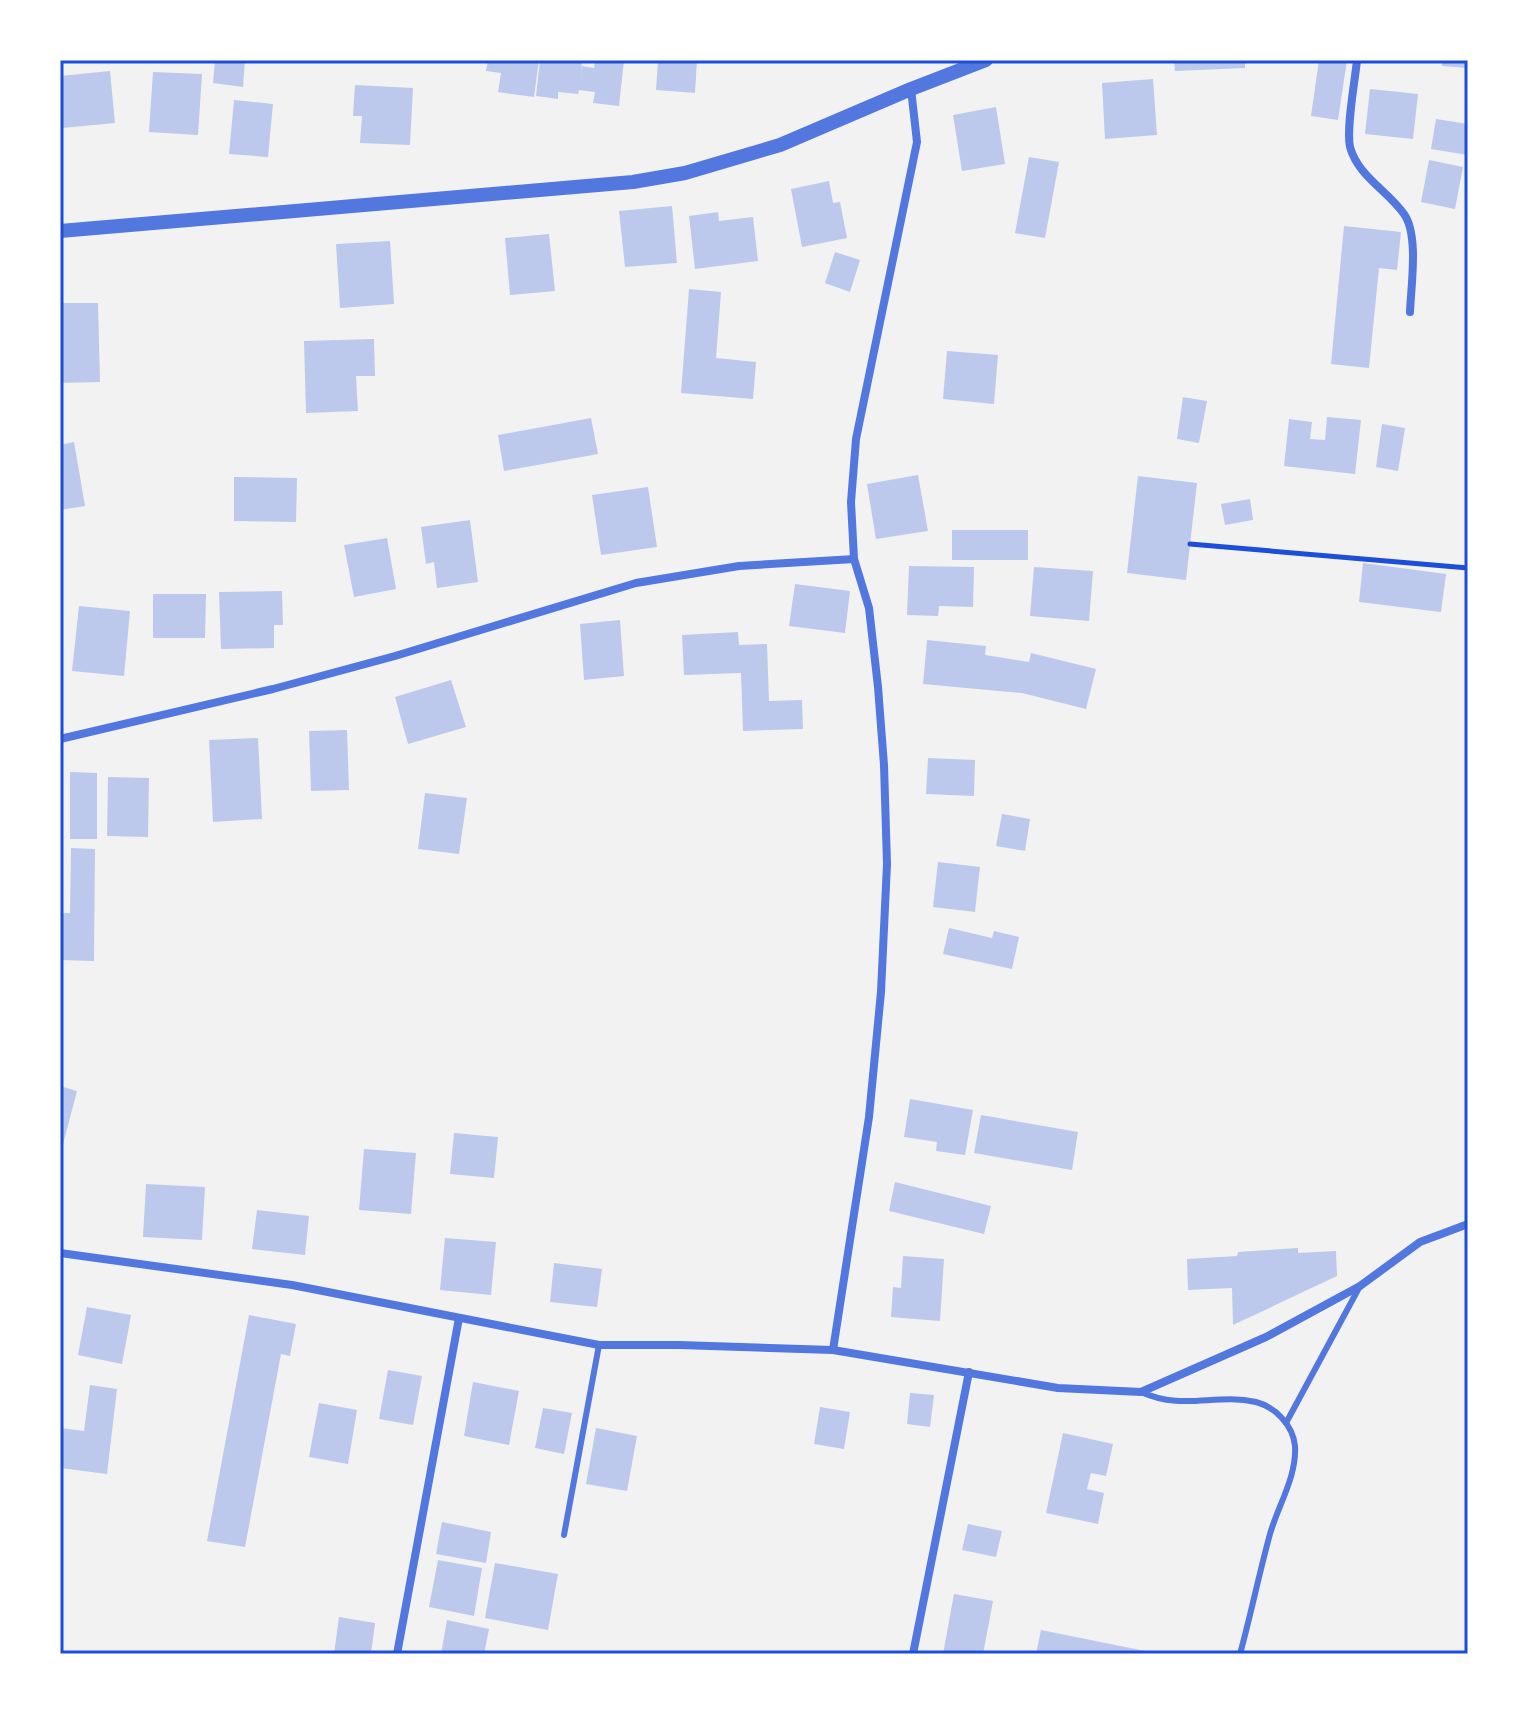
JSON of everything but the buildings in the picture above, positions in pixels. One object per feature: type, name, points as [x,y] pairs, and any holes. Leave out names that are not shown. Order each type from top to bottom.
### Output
[{"type":"street","points":[[60,231],[633,182],[685,173],[780,145],[986,60]]},
{"type":"street","points":[[1357,60],[1349,143],[1360,167],[1406,215],[1412,235],[1410,312]]},
{"type":"street","points":[[833,1350],[869,1117],[881,992],[887,864],[878,687],[869,608],[854,559],[851,502],[856,439],[917,142],[911,89]]},
{"type":"street","points":[[60,739],[273,689],[395,656],[636,583],[739,566],[854,559]]},
{"type":"street","points":[[60,1253],[292,1285],[599,1345],[833,1350],[1058,1388],[1141,1392],[1266,1337],[1360,1286],[1420,1242],[1468,1224]]},
{"type":"street","points":[[397,1654],[459,1318]]},
{"type":"street","points":[[913,1654],[969,1372]]},
{"type":"lane","points":[[1286,1423],[1360,1286]]},
{"type":"lane","points":[[564,1535],[599,1345]]},
{"type":"lane","points":[[1141,1392],[1177,1403],[1258,1403],[1274,1410],[1292,1434],[1295,1448],[1289,1484],[1270,1532],[1240,1654]]},
{"type":"path","points":[[1190,544],[1468,568]]}]
